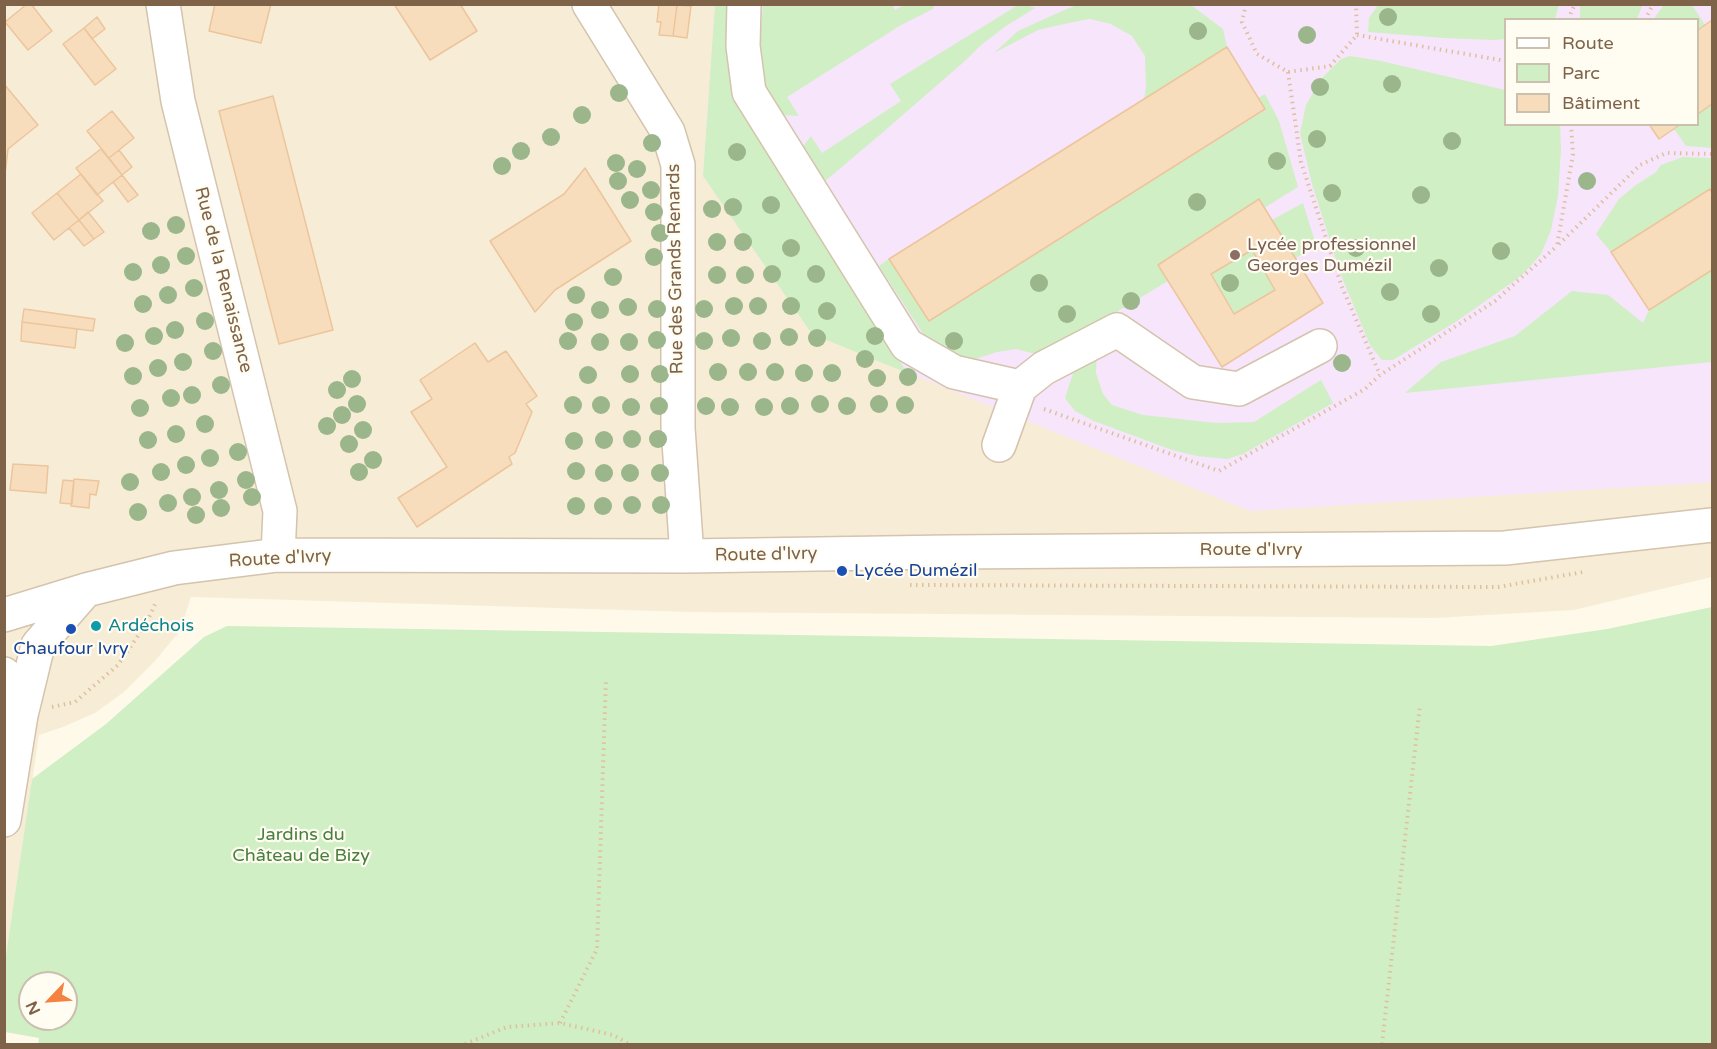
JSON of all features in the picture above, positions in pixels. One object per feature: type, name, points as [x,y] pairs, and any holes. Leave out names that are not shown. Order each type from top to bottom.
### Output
[{"type":"street","name":"Rue de la Renaissance","points":[[163,4],[178,101],[280,511],[278,555]]},
{"type":"street","name":"Rue des Grands Renards","points":[[589,4],[668,132],[678,165],[678,428],[687,556]]},
{"type":"street","points":[[744,4],[743,46],[749,92],[907,345],[954,372],[1020,387]]},
{"type":"street","points":[[999,445],[1020,387],[1044,368],[1117,330],[1193,382],[1239,389],[1320,346]]},
{"type":"street","name":"Route d'Ivry","points":[[4,615],[86,590],[174,568],[278,555],[687,556],[1505,548],[1713,525]]},
{"type":"street","points":[[4,820],[21,715],[38,645],[86,590]]},
{"type":"street","points":[[4,674],[21,715]]},
{"type":"path","points":[[1246,4],[1242,22],[1257,54],[1288,72],[1329,66],[1356,34],[1356,4]]},
{"type":"path","points":[[1646,18],[1653,4]]},
{"type":"path","points":[[1356,34],[1504,62]]},
{"type":"path","points":[[1288,72],[1300,162],[1342,287],[1380,375]]},
{"type":"path","points":[[1571,126],[1573,154],[1557,246],[1640,165],[1666,153],[1713,154]]},
{"type":"path","points":[[904,585],[1498,587],[1588,571]]},
{"type":"path","points":[[21,715],[75,702],[118,665],[146,624],[158,598]]},
{"type":"path","points":[[560,1023],[597,949],[606,678]]},
{"type":"path","points":[[1382,1044],[1420,705]]},
{"type":"path","points":[[465,1044],[507,1027],[560,1023],[613,1035],[629,1044]]},
{"type":"shaded area","points":[[5,5],[1712,5],[1712,577],[1574,610],[1434,618],[690,612],[191,597],[180,631],[154,662],[124,692],[95,713],[39,735],[5,962]]},
{"type":"shaded area","name":"Lycée professionnel Georges Dumézil","points":[[715,5],[1712,5],[1712,482],[1250,511],[812,334],[703,176]]},
{"type":"green space","points":[[892,4],[895,10],[904,5],[934,5],[933,9],[901,25],[787,97],[799,116],[782,115],[766,94],[759,51],[763,5]]},
{"type":"green space","points":[[1080,4],[1192,6],[1223,29],[1227,47],[1144,99],[1145,56],[1132,36],[1111,24],[1090,19],[1038,30],[994,53],[1018,31]]},
{"type":"green space","points":[[1378,4],[1559,5],[1555,18],[1504,18],[1504,39],[1494,40],[1368,32],[1369,18]]},
{"type":"green space","points":[[1642,4],[1637,18],[1580,18],[1580,5]]},
{"type":"green space","points":[[715,5],[730,5],[728,28],[732,87],[907,373],[812,334],[703,176]]},
{"type":"green space","points":[[1018,5],[1035,8],[981,45],[824,182],[801,156],[804,145],[811,136],[822,153],[901,101],[890,84]]},
{"type":"green space","points":[[1664,5],[1692,5],[1705,25],[1699,29],[1699,18],[1654,18]]},
{"type":"green space","points":[[1350,56],[1381,61],[1504,90],[1504,126],[1560,126],[1558,196],[1551,230],[1541,254],[1514,281],[1457,321],[1393,360],[1382,360],[1370,345],[1341,275],[1312,184],[1300,133],[1306,105],[1321,79],[1341,59]]},
{"type":"green space","points":[[1265,94],[1279,121],[1298,187],[1264,208],[1259,200],[1158,265],[1168,281],[1043,356],[1016,349],[972,360],[933,349],[879,266],[889,259],[929,321],[1265,110],[1258,98]]},
{"type":"green space","points":[[1712,104],[1712,148],[1686,146],[1674,129],[1679,126],[1699,126],[1699,113]]},
{"type":"green space","points":[[1683,157],[1712,158],[1712,193],[1710,189],[1611,252],[1596,234],[1619,199],[1656,172],[1661,165]]},
{"type":"green space","points":[[1303,203],[1316,245],[1313,249],[1295,258],[1272,220]]},
{"type":"green space","points":[[1252,250],[1275,290],[1234,314],[1211,274]]},
{"type":"green space","points":[[1712,270],[1712,362],[1405,393],[1441,362],[1515,336],[1572,291],[1608,295],[1643,323],[1649,310]]},
{"type":"green space","points":[[1097,346],[1096,373],[1103,394],[1112,405],[1143,415],[1216,423],[1254,422],[1321,380],[1333,403],[1243,454],[1227,459],[1197,456],[1172,450],[1094,421],[1075,411],[1065,398],[1077,361]]},
{"type":"green space","name":"Jardins du Château de Bizy","points":[[1712,607],[1712,1044],[38,1044],[39,1038],[5,1032],[5,962],[32,779],[106,724],[204,637],[227,626],[1491,646],[1607,629]]},
{"type":"building","points":[[27,4],[31,4],[52,31],[28,50],[5,22]]},
{"type":"building","points":[[215,4],[271,4],[261,43],[209,31]]},
{"type":"building","points":[[394,4],[460,4],[477,31],[430,60]]},
{"type":"building","points":[[659,4],[677,5],[673,36],[659,35],[661,22],[657,22]]},
{"type":"building","points":[[677,5],[691,6],[687,38],[673,36]]},
{"type":"building","points":[[97,17],[105,29],[92,39],[84,28]]},
{"type":"building","points":[[1712,20],[1712,104],[1699,113],[1699,29]]},
{"type":"building","points":[[84,28],[116,69],[95,85],[63,44]]},
{"type":"building","points":[[1227,47],[1265,109],[929,321],[889,259]]},
{"type":"building","points":[[4,84],[38,125],[8,149],[4,183]]},
{"type":"building","points":[[273,96],[333,330],[279,344],[219,111]]},
{"type":"building","points":[[112,111],[134,138],[109,158],[87,131]]},
{"type":"building","points":[[1650,126],[1678,126],[1659,139]]},
{"type":"building","points":[[101,149],[122,175],[97,195],[76,168]]},
{"type":"building","points":[[119,150],[132,167],[122,175],[109,158]]},
{"type":"building","points":[[585,168],[631,241],[555,290],[535,312],[490,241],[564,194]]},
{"type":"building","points":[[81,174],[103,201],[79,220],[57,193]]},
{"type":"building","points":[[122,175],[138,195],[128,202],[113,182]]},
{"type":"building","points":[[1710,189],[1712,193],[1712,270],[1649,310],[1611,252]]},
{"type":"building","points":[[57,193],[79,220],[54,240],[32,213]]},
{"type":"building","points":[[1259,199],[1323,303],[1222,367],[1158,265]],"holes":[[[1252,250],[1275,290],[1234,314],[1211,274]]]},
{"type":"building","points":[[88,212],[104,232],[94,239],[79,220]]},
{"type":"building","points":[[79,220],[94,239],[84,246],[69,228]]},
{"type":"building","points":[[24,309],[95,319],[93,331],[22,322]]},
{"type":"building","points":[[22,322],[77,329],[75,348],[21,341]]},
{"type":"building","points":[[475,343],[488,362],[506,351],[537,396],[526,404],[532,412],[515,453],[509,457],[512,464],[417,527],[398,498],[447,467],[411,412],[432,399],[420,380]]},
{"type":"building","points":[[13,464],[48,466],[46,493],[10,490]]},
{"type":"building","points":[[74,479],[99,481],[96,495],[90,494],[89,508],[71,506]]},
{"type":"building","points":[[63,480],[74,481],[72,504],[60,503]]},
{"type":"place","name":"Lycée professionnel Georges Dumézil","points":[[1235,255]]},
{"type":"place","name":"Lycée Dumézil","points":[[842,571]]},
{"type":"place","name":"Ardéchois","points":[[96,626]]},
{"type":"place","name":"Chaufour Ivry","points":[[71,629]]}]
